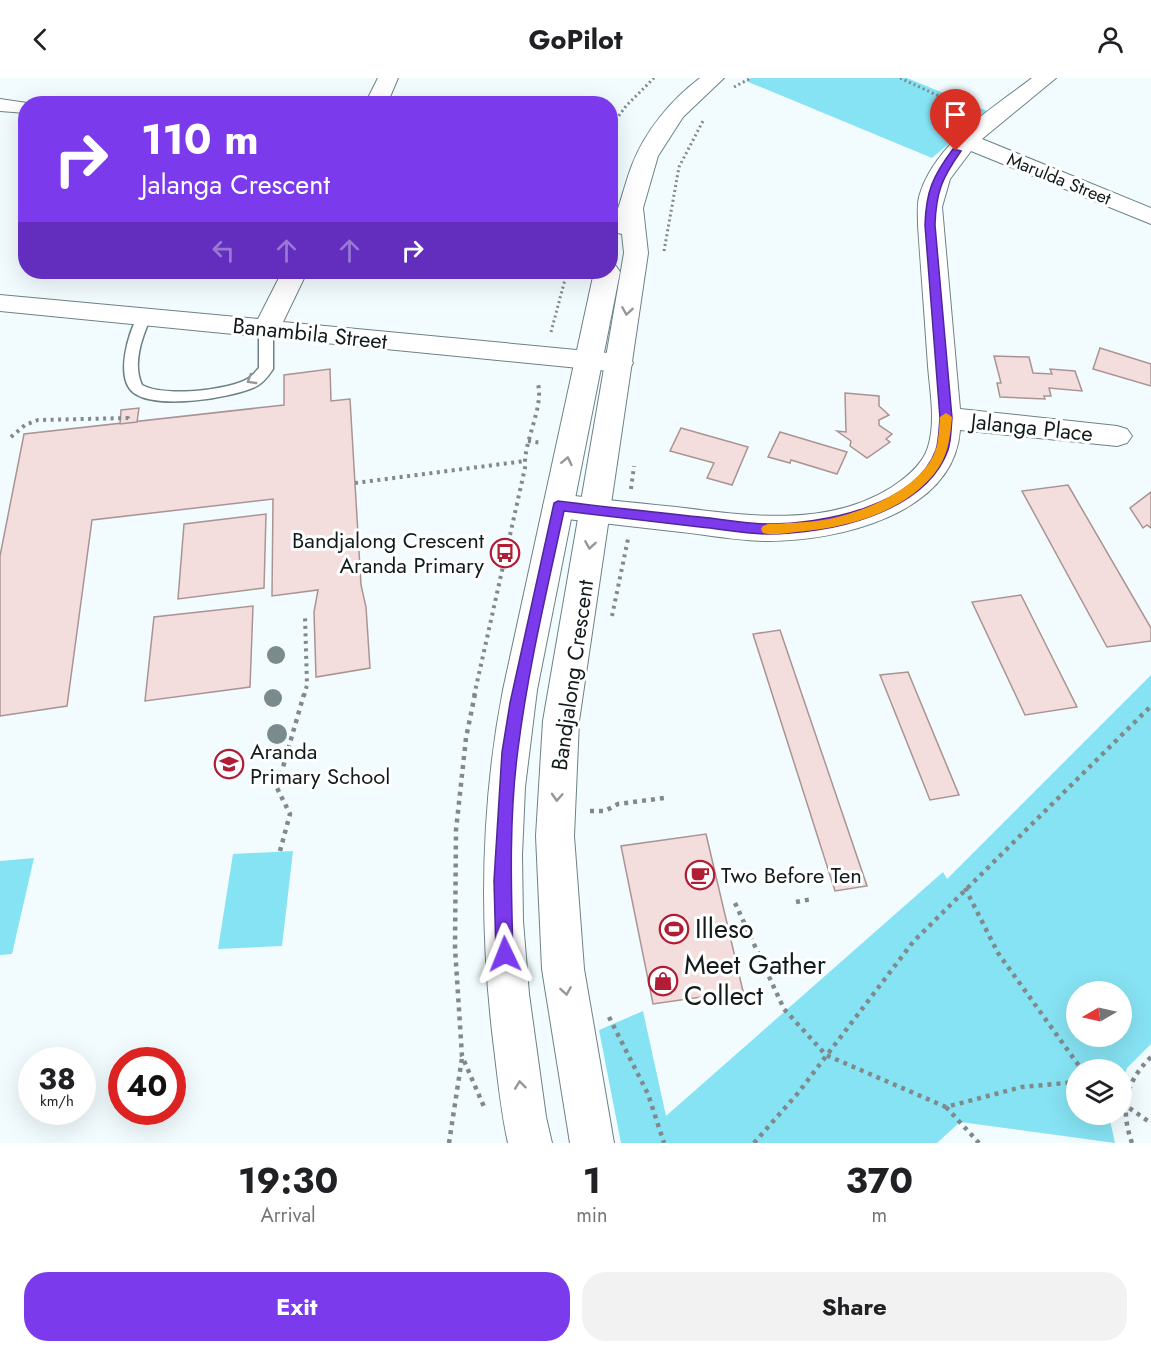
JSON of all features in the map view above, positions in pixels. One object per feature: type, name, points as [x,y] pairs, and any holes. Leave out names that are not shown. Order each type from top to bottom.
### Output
[{"type":"street","points":[[380,96],[388,78]]},
{"type":"street","name":"Bandjalong Crescent","points":[[618,239],[632,209],[646,157],[663,128],[693,95],[713,78]]},
{"type":"street","points":[[558,506],[767,529],[823,525],[858,516],[888,503],[913,488],[931,469],[942,449],[946,418],[930,225],[931,198],[940,173],[956,151],[1045,78]]},
{"type":"street","points":[[0,105],[18,106]]},
{"type":"street","name":"Marulda Street","points":[[967,141],[1151,217]]},
{"type":"street","name":"Bandjalong Crescent","points":[[592,1143],[562,969],[555,836],[561,721],[636,253],[632,209]]},
{"type":"street","points":[[266,329],[291,279]]},
{"type":"street","name":"Bandjalong Crescent","points":[[530,1143],[524,1117],[505,954],[502,881],[510,752],[517,703],[606,279]]},
{"type":"street","name":"Banambila Street","points":[[0,303],[266,329],[541,368],[589,360],[619,363]]},
{"type":"street","name":"Jalanga Place","points":[[946,418],[1117,435]]},
{"type":"lane","points":[[144,317],[135,335],[133,374],[136,386],[142,392],[155,396],[226,390],[254,381],[266,369],[266,329]]},
{"type":"path","points":[[618,117],[654,78]]},
{"type":"path","points":[[733,88],[751,78]]},
{"type":"path","points":[[900,78],[972,112]]},
{"type":"path","points":[[663,255],[679,166],[710,111]]},
{"type":"path","points":[[541,368],[565,279]]},
{"type":"path","points":[[10,437],[25,425],[38,420],[128,418],[128,423]]},
{"type":"path","points":[[355,483],[525,461]]},
{"type":"path","points":[[610,625],[637,499],[631,489],[634,465]]},
{"type":"path","points":[[280,851],[290,814],[277,788],[307,685],[305,616]]},
{"type":"path","points":[[754,1143],[771,1125],[913,942],[1151,706]]},
{"type":"path","points":[[590,811],[605,811],[618,804],[664,798]]},
{"type":"path","points":[[589,800],[590,822]]},
{"type":"path","points":[[965,888],[999,953],[1074,1059]]},
{"type":"path","points":[[796,902],[812,899]]},
{"type":"path","points":[[735,903],[784,1009],[826,1055],[946,1107],[979,1143]]},
{"type":"path","points":[[605,1010],[635,1064],[659,1122],[664,1143]]},
{"type":"path","points":[[449,1143],[462,1056]]},
{"type":"path","points":[[1132,1082],[1135,1074],[1151,1056]]},
{"type":"path","points":[[946,1107],[1022,1087],[1066,1083]]},
{"type":"path","points":[[1132,1110],[1151,1124]]},
{"type":"path","points":[[1127,1125],[1132,1143]]},
{"type":"shaded area","points":[[751,78],[907,78],[987,111],[932,158],[746,81]]},
{"type":"shaded area","points":[[1151,675],[1151,1044],[1132,1063],[1132,1059],[1066,1059],[1066,1125],[1111,1125],[1115,1143],[960,1122],[937,1143],[621,1143],[599,1030],[643,1011],[666,1116],[943,872],[947,879]]},
{"type":"shaded area","points":[[293,851],[282,946],[218,949],[233,854]]},
{"type":"shaded area","points":[[34,858],[12,954],[0,955],[0,861]]},
{"type":"building","points":[[1100,348],[1151,364],[1151,386],[1093,369]]},
{"type":"building","points":[[994,356],[1029,357],[1033,373],[1052,374],[1050,369],[1075,371],[1082,391],[1049,388],[1051,396],[1044,396],[1045,399],[1000,397],[997,383],[1001,383]]},
{"type":"building","points":[[330,369],[331,401],[350,399],[361,585],[366,607],[370,668],[316,677],[314,612],[318,590],[272,596],[273,499],[92,520],[67,706],[0,716],[0,556],[24,434],[284,405],[284,375]]},
{"type":"building","points":[[845,393],[879,396],[879,406],[889,415],[879,420],[879,425],[892,434],[886,439],[890,442],[867,458],[850,446],[851,441],[837,431],[846,432]]},
{"type":"building","points":[[139,408],[137,422],[120,424],[121,410]]},
{"type":"building","points":[[681,428],[748,447],[732,485],[707,478],[714,463],[670,451]]},
{"type":"building","points":[[780,432],[847,452],[837,474],[791,460],[790,463],[768,457]]},
{"type":"building","points":[[1068,485],[1151,628],[1151,641],[1107,647],[1022,491]]},
{"type":"building","points":[[1151,492],[1151,528],[1147,525],[1143,528],[1130,508]]},
{"type":"building","points":[[266,514],[264,588],[178,599],[184,524]]},
{"type":"building","points":[[1021,595],[1077,707],[1025,715],[972,602]]},
{"type":"building","points":[[253,606],[250,687],[145,701],[154,617]]},
{"type":"building","points":[[780,630],[867,886],[835,891],[753,634]]},
{"type":"building","points":[[908,672],[959,795],[930,800],[880,675]]},
{"type":"building","points":[[706,834],[743,991],[653,1004],[621,846]]},
{"type":"slow traffic","points":[[768,529],[823,525],[858,516],[888,503],[913,488],[931,469],[942,449],[946,417]]},
{"type":"place","name":"Bandjalong Crescent Aranda Primary","points":[[505,553]]},
{"type":"place","name":"Aranda Primary School","points":[[229,764]]},
{"type":"place","name":"Two Before Ten","points":[[700,875]]},
{"type":"place","name":"Illeso","points":[[674,929]]},
{"type":"place","name":"Meet Gather Collect","points":[[663,981]]},
{"type":"route","points":[[505,954],[502,881],[510,752],[517,703],[558,506],[767,529],[823,525],[858,516],[888,503],[913,488],[931,469],[942,449],[946,418],[930,225],[931,198],[940,173],[956,151]]}]
